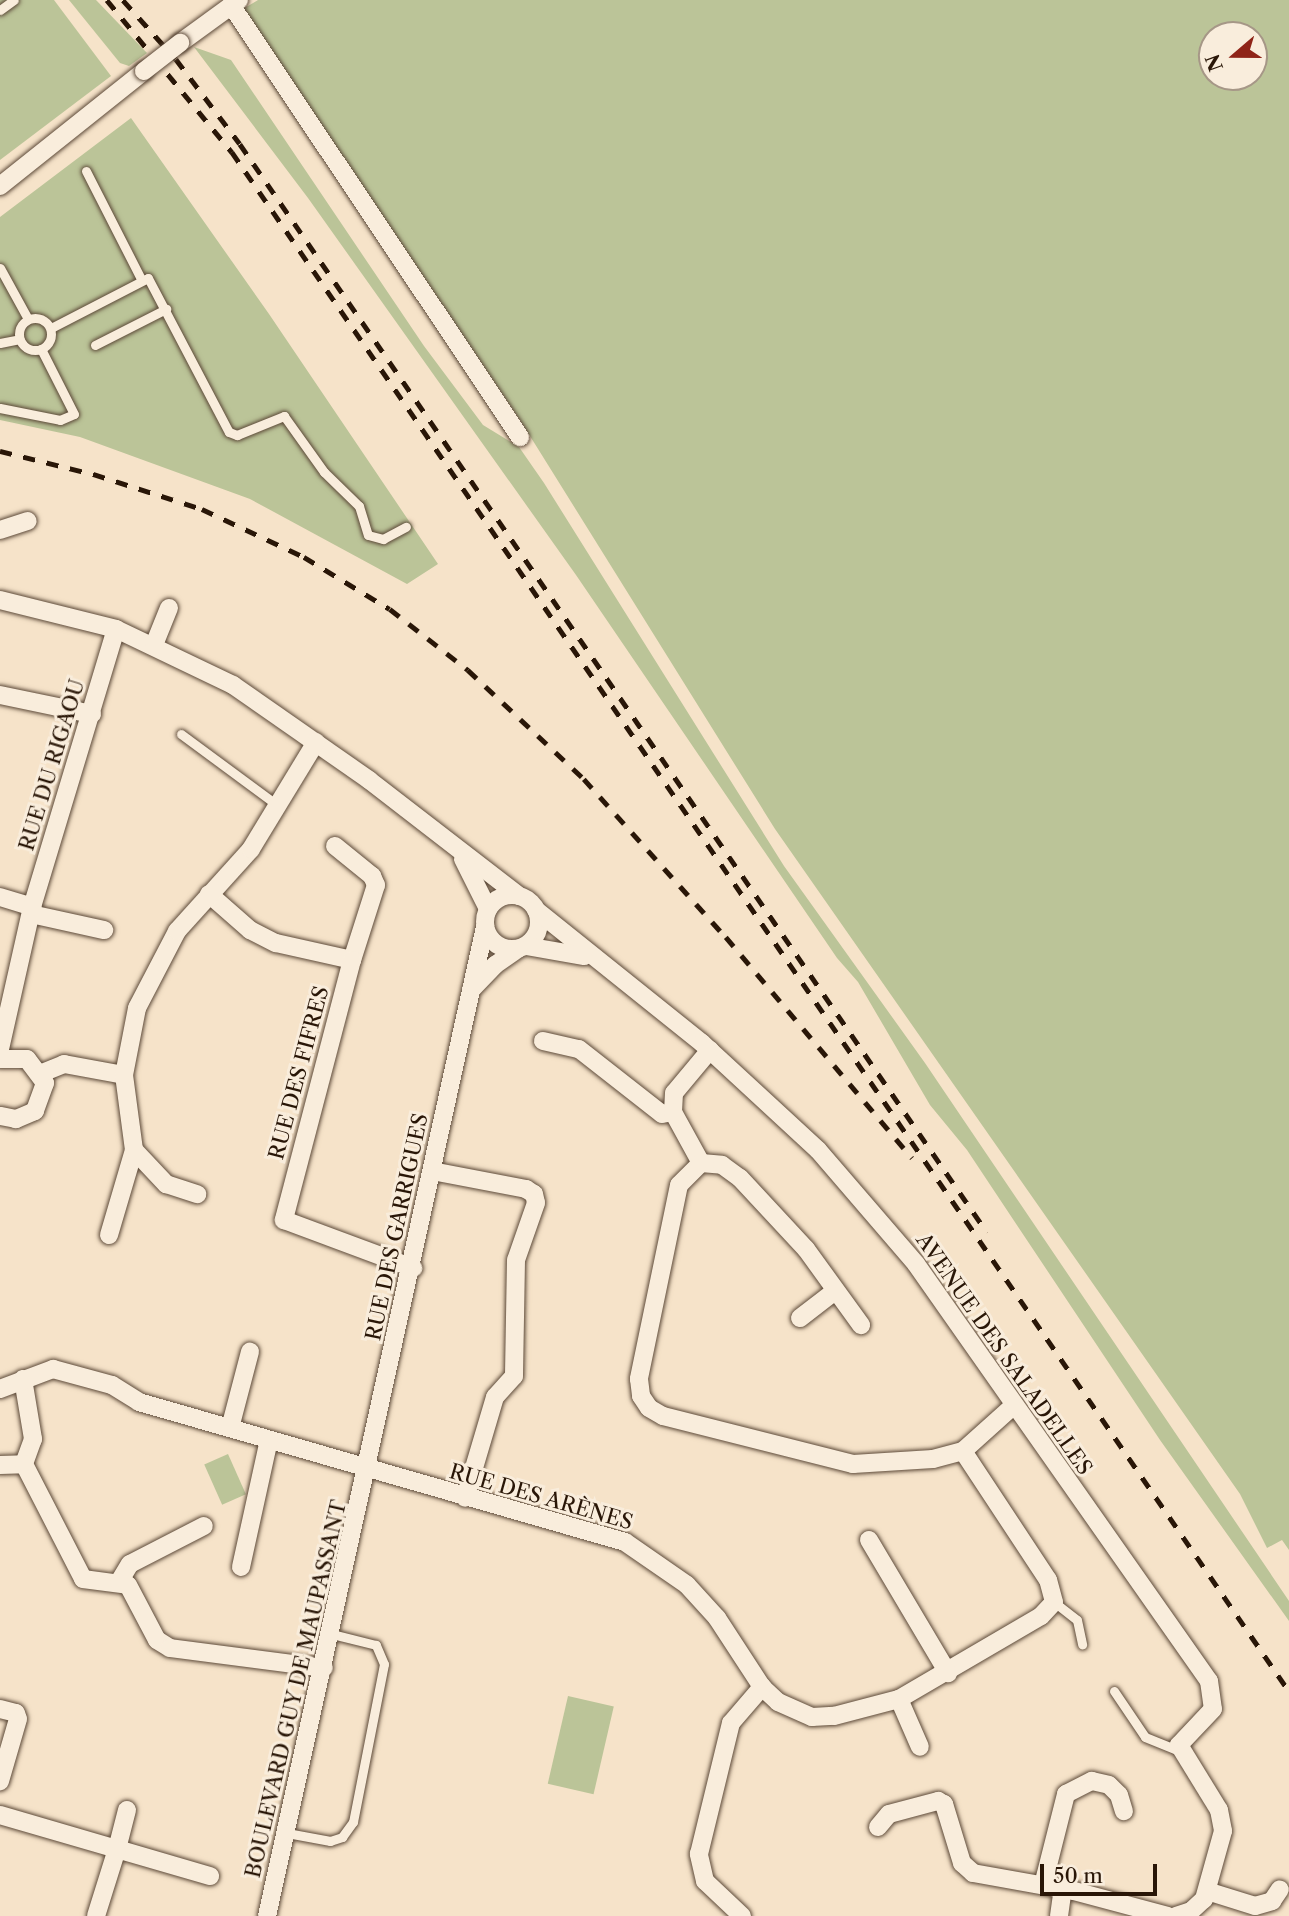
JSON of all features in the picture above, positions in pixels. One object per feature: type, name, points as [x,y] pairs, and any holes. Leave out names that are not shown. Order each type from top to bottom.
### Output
[{"type":"street","points":[[0,186],[235,2],[520,437]]},
{"type":"street","points":[[0,530],[28,521]]},
{"type":"street","points":[[0,600],[116,629],[233,685],[316,742],[536,910],[538,932],[522,948],[495,965],[469,993]]},
{"type":"street","points":[[154,645],[169,608]]},
{"type":"street","name":"RUE DU RIGAOU","points":[[0,1049],[31,910],[116,629]]},
{"type":"street","points":[[0,695],[92,714]]},
{"type":"street","points":[[109,1235],[134,1150],[124,1075],[137,1008],[158,961],[209,894],[251,849],[316,742]]},
{"type":"street","points":[[335,846],[372,876],[376,885],[352,960]]},
{"type":"street","points":[[460,853],[493,943],[522,948]]},
{"type":"street","name":"RUE DES FIFRES","points":[[209,894],[250,930],[275,943],[352,960],[284,1220],[413,1268]]},
{"type":"street","points":[[486,918],[501,897],[519,896]]},
{"type":"street","points":[[0,897],[31,910],[104,930]]},
{"type":"street","name":"AVENUE DES SALADELLES","points":[[536,910],[591,958],[709,1050],[818,1150],[916,1264],[1012,1407],[1209,1681],[1214,1699],[1208,1718],[1182,1739],[1180,1751]]},
{"type":"street","name":"RUE DES GARRIGUES","points":[[368,1471],[486,918]]},
{"type":"street","name":"AVENUE DES SALADELLES","points":[[522,948],[591,958]]},
{"type":"street","points":[[544,1041],[579,1049],[662,1114],[673,1112]]},
{"type":"street","points":[[702,1163],[673,1112],[674,1093],[709,1050]]},
{"type":"street","points":[[0,1059],[27,1059],[42,1073],[45,1093],[35,1111],[16,1119],[0,1116]]},
{"type":"street","points":[[42,1073],[64,1063],[124,1075]]},
{"type":"street","points":[[134,1150],[166,1184],[197,1194]]},
{"type":"street","points":[[702,1163],[722,1166],[740,1178],[806,1249],[861,1325]]},
{"type":"street","points":[[702,1163],[679,1185],[639,1379],[641,1396],[649,1408],[663,1416],[853,1464],[933,1459],[963,1451],[1012,1407]]},
{"type":"street","points":[[432,1171],[526,1189],[534,1194],[536,1203],[516,1260],[514,1376],[495,1397],[465,1498]]},
{"type":"street","points":[[800,1318],[835,1291]]},
{"type":"street","points":[[230,1428],[250,1352]]},
{"type":"street","name":"RUE DES ARÈNES","points":[[0,1389],[53,1369],[112,1385],[139,1402],[368,1471],[625,1542],[661,1564],[718,1618],[762,1687],[778,1702],[812,1717],[834,1716],[899,1699],[948,1673],[1041,1616],[1054,1602]]},
{"type":"street","points":[[23,1379],[33,1439],[24,1464],[83,1579],[119,1582],[136,1593],[157,1640],[170,1648],[324,1668]]},
{"type":"street","points":[[241,1567],[269,1440]]},
{"type":"street","points":[[963,1451],[1048,1580],[1054,1602]]},
{"type":"street","points":[[0,1465],[24,1464]]},
{"type":"street","name":"BOULEVARD GUY DE MAUPASSANT","points":[[267,1916],[368,1471]]},
{"type":"street","points":[[119,1582],[130,1564],[204,1526]]},
{"type":"street","points":[[869,1540],[948,1673]]},
{"type":"street","points":[[742,1916],[705,1881],[699,1854],[731,1723],[762,1687]]},
{"type":"street","points":[[899,1699],[920,1747]]},
{"type":"street","points":[[0,1709],[16,1713],[18,1719],[1,1777]]},
{"type":"street","points":[[1176,1916],[1198,1907],[1207,1891],[1222,1843],[1222,1819],[1180,1751]]},
{"type":"street","points":[[1043,1885],[1066,1794],[1092,1781],[1109,1785],[1119,1795],[1124,1811]]},
{"type":"street","points":[[878,1827],[889,1814],[938,1801],[944,1804],[967,1869],[1063,1888],[1168,1916]]},
{"type":"street","points":[[96,1916],[127,1810]]},
{"type":"street","points":[[0,1815],[210,1876]]},
{"type":"street","points":[[1059,1916],[1063,1888]]},
{"type":"street","points":[[1207,1891],[1255,1906],[1272,1901],[1280,1889]]},
{"type":"lane","points":[[0,10],[14,0]]},
{"type":"lane","points":[[86,171],[141,279]]},
{"type":"lane","points":[[0,268],[28,319]]},
{"type":"lane","points":[[51,327],[141,279],[152,281],[229,432],[237,435],[284,416],[324,472],[359,506],[368,535],[383,539],[406,527]]},
{"type":"lane","points":[[95,345],[166,309]]},
{"type":"lane","points":[[28,319],[38,318],[51,327]]},
{"type":"lane","points":[[20,339],[28,319]]},
{"type":"lane","points":[[41,349],[51,338],[51,327]]},
{"type":"lane","points":[[0,343],[20,339]]},
{"type":"lane","points":[[20,339],[27,348],[41,349]]},
{"type":"lane","points":[[0,408],[60,420],[75,414],[41,349]]},
{"type":"lane","points":[[181,734],[277,805]]},
{"type":"lane","points":[[1054,1602],[1077,1619],[1082,1644]]},
{"type":"lane","points":[[287,1833],[330,1841],[342,1837],[353,1822],[384,1664],[382,1653],[376,1645],[332,1634]]},
{"type":"lane","points":[[1114,1691],[1145,1737],[1180,1751]]},
{"type":"green space","points":[[0,0],[54,0],[111,76],[0,160]]},
{"type":"green space","points":[[69,0],[96,0],[147,53],[129,66],[120,63]]},
{"type":"green space","points":[[258,0],[1289,0],[1289,1550],[1282,1540],[1267,1548],[1240,1494],[775,829],[520,420],[243,9]]},
{"type":"green space","points":[[194,47],[231,60],[424,346],[483,425],[519,447],[784,866],[925,1063],[1289,1601],[1289,1621],[1160,1440],[967,1150],[930,1105],[858,982],[837,958],[576,575],[308,198]]},
{"type":"green space","points":[[131,118],[269,314],[438,564],[407,584],[250,499],[80,437],[0,420],[0,217]]},
{"type":"green space","points":[[228,1454],[246,1494],[222,1505],[204,1465]]},
{"type":"green space","points":[[568,1696],[614,1707],[594,1794],[548,1784]]},
{"type":"railway","points":[[107,0],[232,152],[1289,1691]]},
{"type":"railway","points":[[123,0],[176,59],[240,144],[987,1232]]},
{"type":"railway","points":[[0,451],[93,474],[202,509],[304,557],[390,609],[468,670],[584,779],[726,937],[912,1158]]}]
